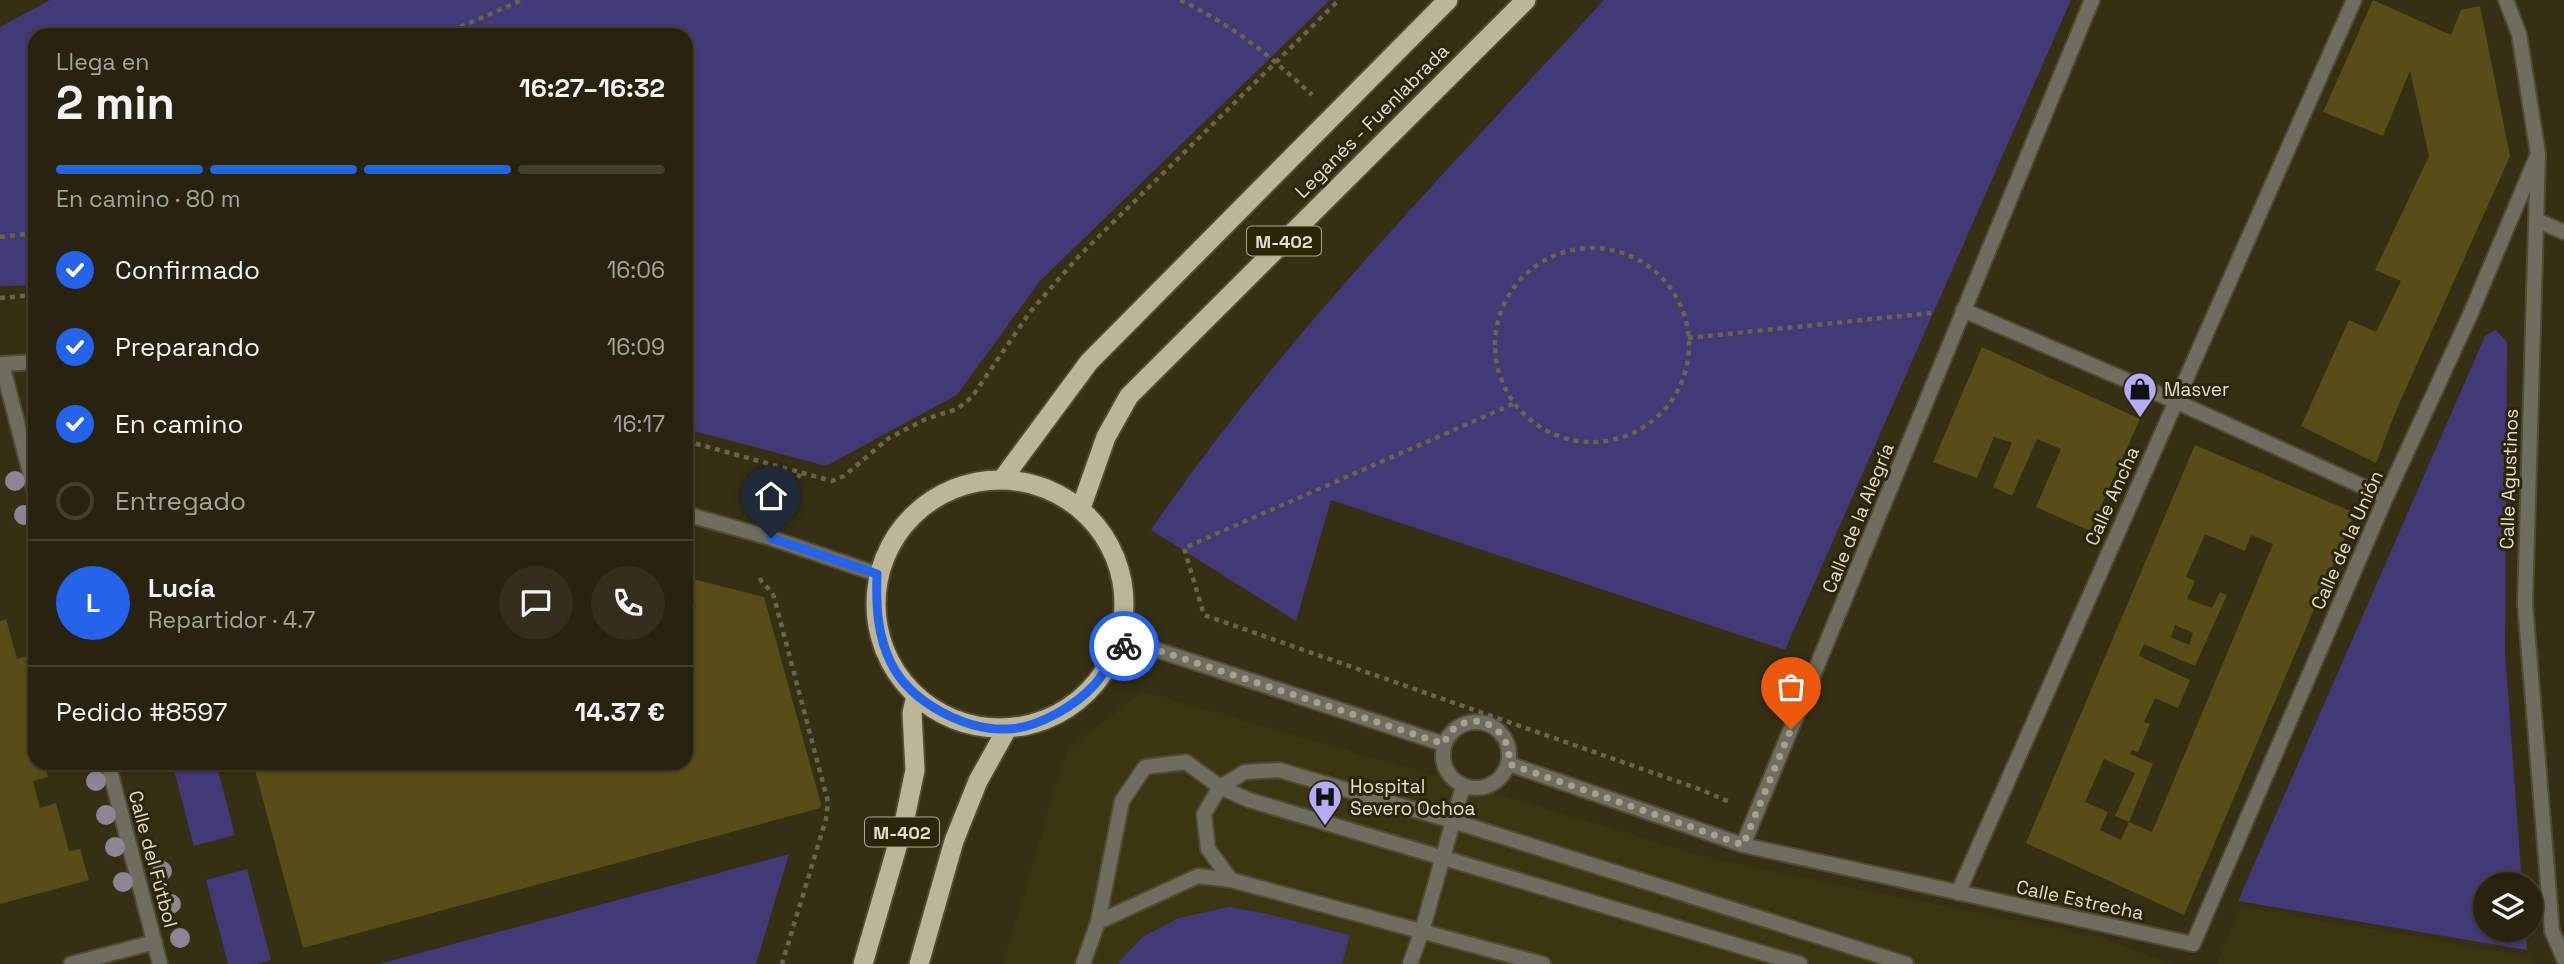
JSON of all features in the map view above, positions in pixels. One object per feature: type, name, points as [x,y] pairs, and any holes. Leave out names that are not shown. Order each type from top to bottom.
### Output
[{"type":"highway","name":"Leganés - Fuenlabrada","points":[[1004,477],[1089,362],[1448,0]]},
{"type":"highway","name":"Leganés - Fuenlabrada","points":[[1081,508],[1106,437],[1129,396],[1526,0]]},
{"type":"highway","points":[[1004,477],[1042,488],[1081,508],[1097,526],[1118,562],[1125,604],[1118,645],[1097,682],[1066,710],[1026,726],[1007,729],[975,725],[949,717],[916,696],[892,665],[878,628],[877,574],[894,538],[910,519],[943,494],[1004,477]]},
{"type":"highway","name":"M-402","points":[[863,964],[904,823],[915,770],[912,713],[916,696]]},
{"type":"highway","name":"M-402","points":[[919,964],[954,841],[978,781],[1007,729]]},
{"type":"street","name":"Calle de la Alegría","points":[[1743,845],[2092,0]]},
{"type":"street","name":"Calle Ancha","points":[[1958,893],[2354,0]]},
{"type":"street","name":"Calle Agustinos","points":[[2506,0],[2519,34],[2538,153],[2525,604],[2552,930],[2564,959]]},
{"type":"street","name":"Calle de la Unión","points":[[2193,944],[2386,497],[2470,315],[2538,153]]},
{"type":"street","points":[[2536,220],[2564,232]]},
{"type":"street","points":[[1964,310],[2175,401],[2386,497]]},
{"type":"street","points":[[28,362],[1,364],[28,466]]},
{"type":"street","points":[[693,516],[771,538],[877,574]]},
{"type":"street","points":[[1118,645],[1157,650],[1444,744]]},
{"type":"street","points":[[1484,722],[1494,727],[1508,743],[1509,764],[1495,783],[1485,788],[1463,786],[1453,780],[1446,771],[1442,760],[1444,744],[1453,730],[1463,724],[1484,722]]},
{"type":"street","points":[[1083,964],[1098,922],[1122,801],[1145,767],[1186,762],[1220,787],[1249,800],[1800,964]]},
{"type":"street","points":[[1509,764],[1743,845],[1958,893]]},
{"type":"street","name":"Calle del Fútbol","points":[[110,770],[160,964]]},
{"type":"street","points":[[1231,880],[1208,849],[1204,814],[1220,787],[1245,772],[1279,770],[1453,821],[1906,964]]},
{"type":"street","points":[[1410,964],[1463,786]]},
{"type":"street","points":[[1098,922],[1198,876],[1231,880],[1422,931],[1515,960],[1543,964]]},
{"type":"street","name":"Calle Estrecha","points":[[1958,893],[2193,944]]},
{"type":"street","points":[[71,964],[155,942]]},
{"type":"path","points":[[458,28],[522,0]]},
{"type":"path","points":[[1180,0],[1239,33],[1276,61],[1333,115]]},
{"type":"path","points":[[693,444],[824,481],[839,480],[889,438],[968,402],[1007,342],[1053,283],[1339,0]]},
{"type":"path","points":[[0,237],[28,234]]},
{"type":"path","points":[[1589,248],[1612,251],[1623,253],[1653,269],[1675,294],[1686,320],[1688,338],[1689,354],[1681,386],[1661,414],[1633,434],[1601,443],[1570,441],[1538,427],[1513,404],[1498,374],[1494,340],[1506,299],[1527,272],[1556,254],[1589,248]]},
{"type":"path","points":[[0,298],[28,296]]},
{"type":"path","points":[[1688,338],[1964,310]]},
{"type":"path","points":[[1513,404],[1184,548],[1204,615],[1702,790],[1756,814]]},
{"type":"path","points":[[779,513],[800,474]]},
{"type":"path","points":[[760,578],[761,582],[769,586],[774,597],[828,802],[782,964]]},
{"type":"shaded area","points":[[50,0],[1330,0],[1040,281],[957,395],[826,466],[693,431],[693,28],[28,28],[28,285],[0,286],[0,27]]},
{"type":"shaded area","points":[[1604,0],[2071,0],[1785,650],[1331,500],[1296,621],[1151,530],[1255,390],[1311,323],[1426,192]]},
{"type":"shaded area","points":[[2496,330],[2507,342],[2505,652],[2521,872],[2473,872],[2473,941],[2238,901],[2485,336]]},
{"type":"shaded area","name":"Hospital Severo Ochoa","points":[[1142,691],[1705,857],[2102,938],[2171,964],[1003,964],[1066,751]]},
{"type":"shaded area","points":[[174,770],[218,770],[235,835],[194,846]]},
{"type":"shaded area","points":[[789,854],[756,964],[379,964]]},
{"type":"shaded area","points":[[247,869],[271,960],[255,964],[228,964],[206,880]]},
{"type":"shaded area","points":[[2241,906],[2531,957],[2534,964],[2216,964]]},
{"type":"shaded area","points":[[1229,907],[1350,935],[1342,964],[1117,964],[1144,936],[1179,918]]},
{"type":"shaded area","points":[[2480,942],[2526,942],[2527,950]]},
{"type":"building","points":[[2373,0],[2451,35],[2461,10],[2480,6],[2510,156],[2395,413],[2376,463],[2301,426],[2349,320],[2376,332],[2401,281],[2375,270],[2429,156],[2410,71],[2383,136],[2323,112]]},
{"type":"building","points":[[1982,347],[2140,419],[2090,531],[2036,507],[2061,449],[2037,439],[2012,496],[1993,487],[2012,443],[1994,437],[1977,478],[1933,462]]},
{"type":"building","points":[[2195,445],[2355,513],[2184,915],[2026,843]],"holes":[[[2205,534],[2245,551],[2251,535],[2273,544],[2152,832],[2129,822],[2153,764],[2130,754],[2132,750],[2138,752],[2150,724],[2144,722],[2155,698],[2178,708],[2190,680],[2139,656],[2144,644],[2195,666],[2227,595],[2220,592],[2212,608],[2187,599],[2195,581],[2186,577]],[[2175,625],[2193,633],[2189,645],[2171,637]],[[2104,759],[2135,773],[2115,816],[2129,822],[2121,840],[2100,830],[2108,812],[2085,802]]]},
{"type":"building","points":[[693,579],[764,597],[820,808],[303,948],[255,770],[693,770],[693,608],[696,607]]},
{"type":"building","points":[[6,619],[17,659],[27,656],[28,660],[28,770],[46,770],[48,777],[33,781],[40,808],[56,803],[69,851],[80,849],[89,880],[0,904],[0,621]]},
{"type":"way so far","points":[[1124,646],[1157,650],[1444,744],[1453,730],[1463,724],[1484,722],[1502,734],[1508,743],[1509,764],[1743,845],[1791,729]]},
{"type":"place","name":"Masver","points":[[2140,419]]},
{"type":"place","name":"Hospital Severo Ochoa","points":[[1325,827]]},
{"type":"route","points":[[771,538],[877,574],[878,628],[892,665],[916,696],[949,717],[975,725],[1007,729],[1026,726],[1066,710],[1097,682],[1118,645],[1124,646]]}]
